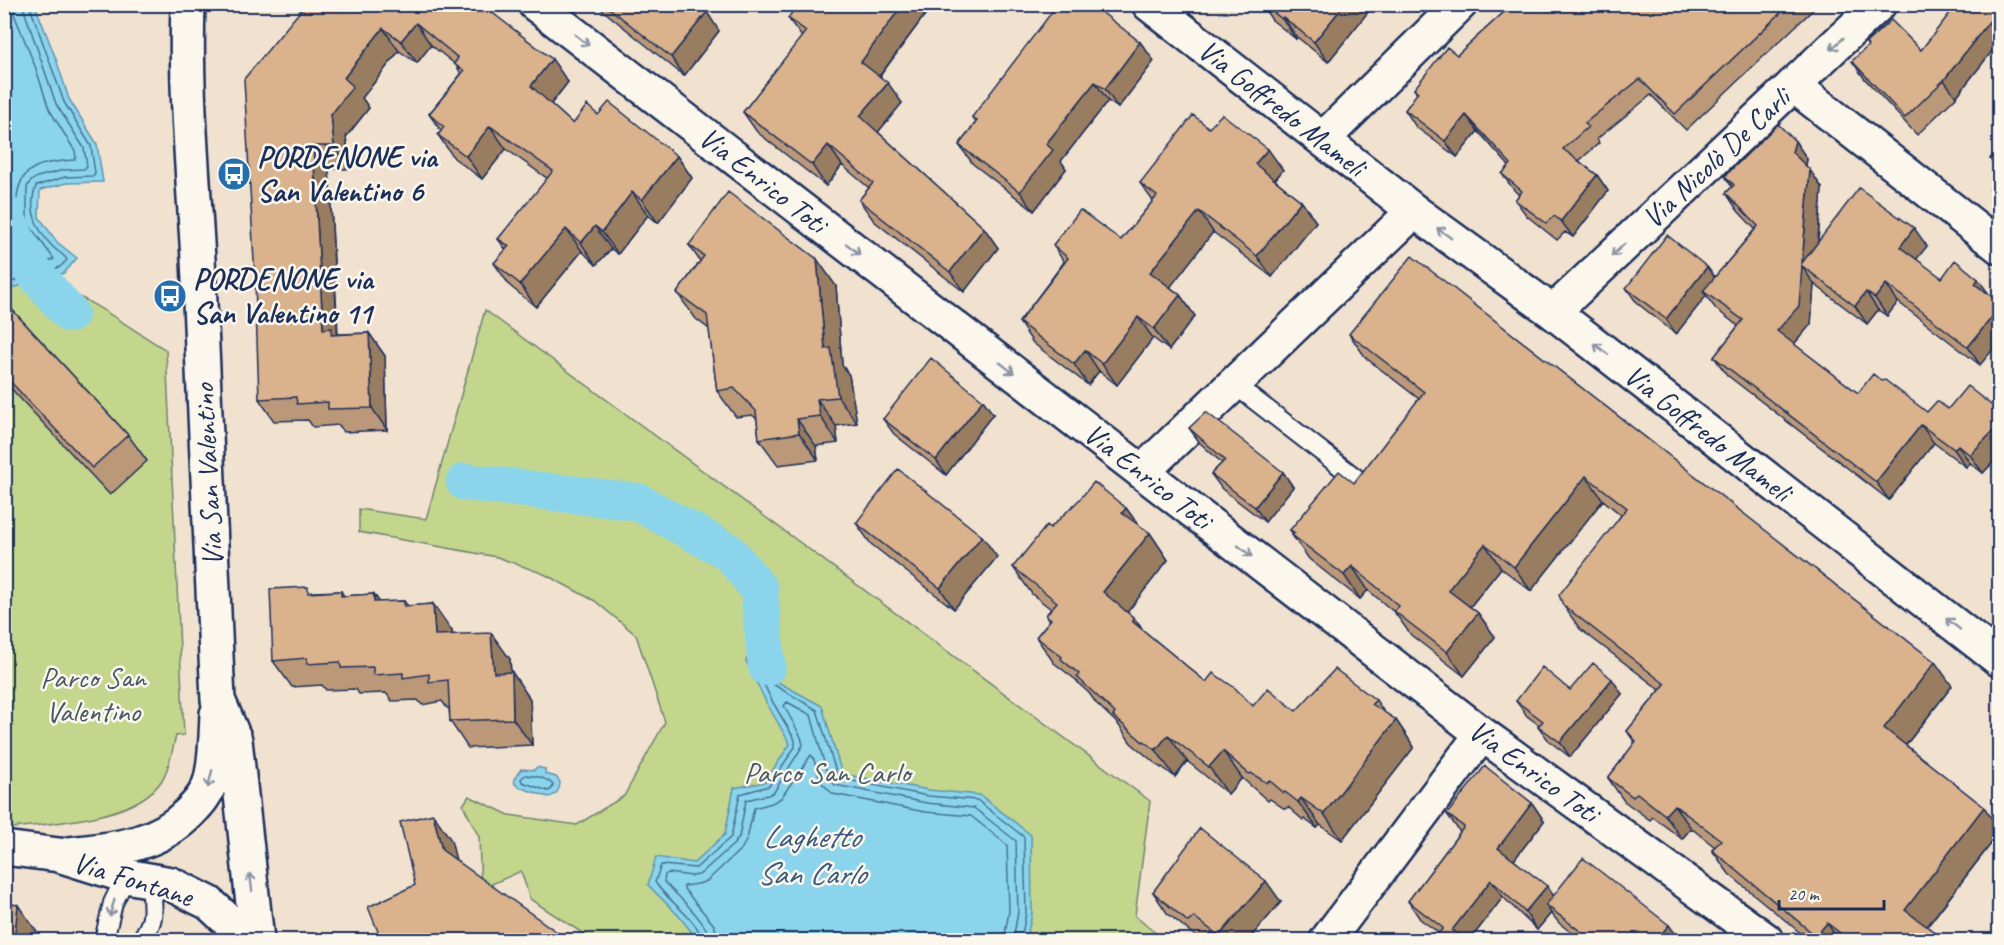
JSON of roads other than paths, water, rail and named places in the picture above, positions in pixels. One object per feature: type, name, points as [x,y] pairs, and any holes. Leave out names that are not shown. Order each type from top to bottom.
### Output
[{"type":"street","name":"Via San Valentino","points":[[188,4],[186,49],[188,118],[197,255],[218,700],[235,740],[257,940]]},
{"type":"street","name":"Via Enrico Toti","points":[[535,4],[1482,734],[1766,940]]},
{"type":"street","name":"Via Goffredo Mameli","points":[[1149,4],[1414,211],[1553,312],[2000,660]]},
{"type":"street","points":[[1323,140],[1460,4]]},
{"type":"street","name":"Via Nicolò De Carli","points":[[1553,312],[1879,4]]},
{"type":"street","points":[[1793,85],[2000,247]]},
{"type":"street","points":[[1142,472],[1414,211]]},
{"type":"street","points":[[59,855],[113,849],[150,840],[174,827],[191,812],[204,796],[211,779],[218,700]]},
{"type":"street","points":[[1327,940],[1482,734]]},
{"type":"street","name":"Via Fontane","points":[[4,848],[59,855],[140,879],[171,884],[209,903],[235,927],[244,940]]},
{"type":"lane","points":[[1233,384],[1366,486],[1386,460]]},
{"type":"lane","points":[[104,940],[113,903],[140,879],[152,892],[154,909],[151,926],[141,940]]},
{"type":"water","points":[[4,5],[35,5],[69,99],[97,144],[103,182],[67,183],[40,190],[39,217],[57,242],[77,258],[64,273],[5,290]]},
{"type":"water","name":"Laghetto San Carlo","points":[[769,597],[780,626],[776,681],[822,706],[842,774],[929,790],[980,795],[1031,835],[1032,914],[1026,940],[698,940],[678,915],[648,885],[656,857],[694,863],[725,834],[734,788],[765,782],[790,744],[746,661]]},
{"type":"water","points":[[537,767],[545,769],[545,774],[556,777],[560,782],[555,794],[548,797],[515,784],[514,779],[521,769],[534,770]]},
{"type":"waterway","points":[[4,213],[28,265],[70,314]]},
{"type":"waterway","points":[[465,482],[638,502],[729,552],[759,589],[767,667]]},
{"type":"place","name":"PORDENONE via San Valentino 6","points":[[234,174]]},
{"type":"place","name":"PORDENONE via San Valentino 11","points":[[170,296]]},
{"type":"park label","name":"Parco San Valentino","points":[[93,694]]},
{"type":"park label","name":"Parco San Carlo","points":[[827,772]]}]
